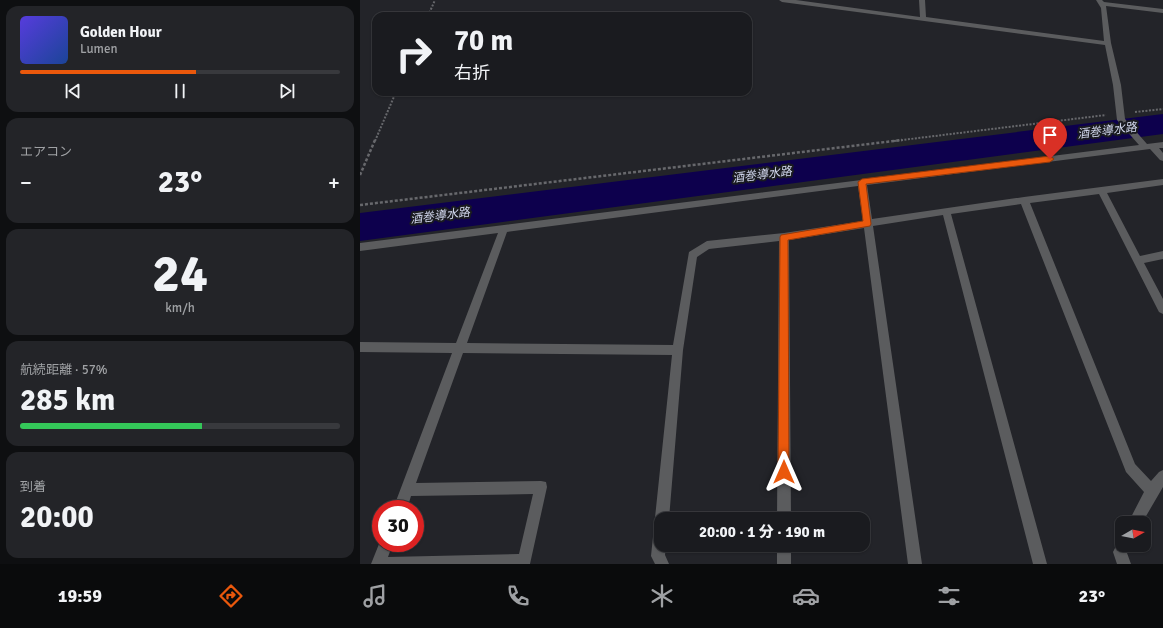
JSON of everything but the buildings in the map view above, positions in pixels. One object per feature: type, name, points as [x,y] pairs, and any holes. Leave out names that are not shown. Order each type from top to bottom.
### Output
[{"type":"street","points":[[782,0],[1108,43]]},
{"type":"street","points":[[922,0],[923,19]]},
{"type":"street","points":[[1163,11],[1101,2],[1117,85],[1120,117],[1136,138],[1163,158]]},
{"type":"street","points":[[360,247],[862,182],[1163,145]]},
{"type":"street","points":[[862,182],[915,564]]},
{"type":"street","points":[[663,512],[678,350],[692,255],[707,245],[784,237],[946,211],[1163,182]]},
{"type":"street","points":[[1102,191],[1163,309]]},
{"type":"street","points":[[1024,200],[1130,468],[1152,491]]},
{"type":"street","points":[[946,211],[1040,564]]},
{"type":"street","points":[[404,500],[504,228]]},
{"type":"street","points":[[784,237],[784,512]]},
{"type":"street","points":[[1138,260],[1163,255]]},
{"type":"street","points":[[360,347],[678,350]]},
{"type":"street","points":[[1139,516],[1152,491],[1163,476]]},
{"type":"street","points":[[383,552],[378,564],[524,561],[541,487],[408,490]]},
{"type":"street","points":[[658,552],[658,556],[662,564]]},
{"type":"street","points":[[784,552],[784,564]]},
{"type":"street","points":[[1120,552],[1124,564]]},
{"type":"path","points":[[430,12],[435,0]]},
{"type":"path","points":[[360,176],[394,96]]},
{"type":"path","points":[[360,205],[1120,117],[1163,109]]},
{"type":"waterway","name":"酒巻導水路","points":[[360,227],[1163,124]]},
{"type":"route","points":[[784,472],[784,237],[867,224],[862,182],[1050,159]]}]
